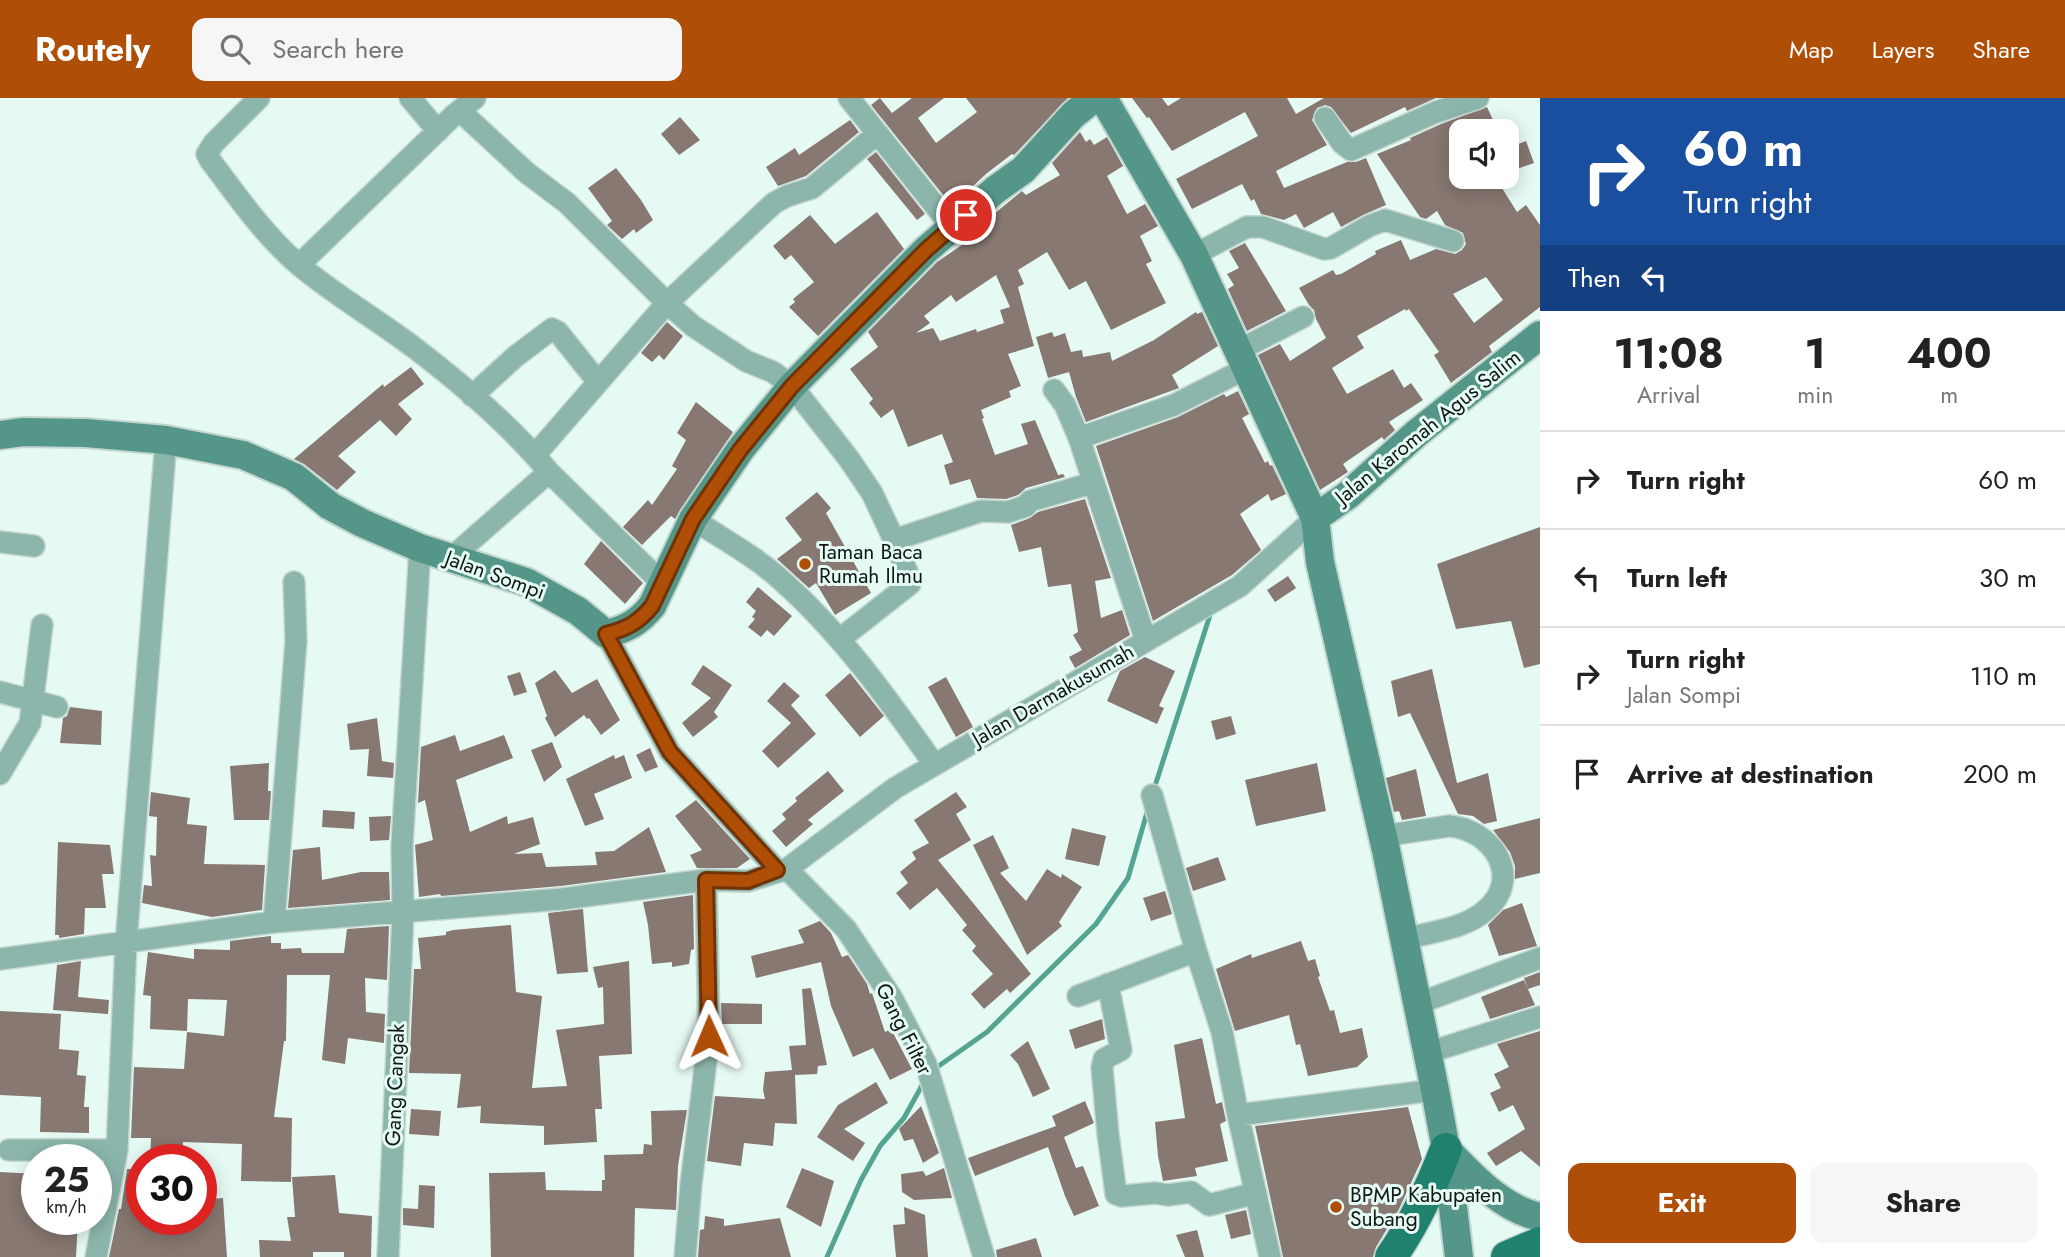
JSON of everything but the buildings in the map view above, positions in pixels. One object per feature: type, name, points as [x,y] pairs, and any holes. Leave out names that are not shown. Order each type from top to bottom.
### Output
[{"type":"main road","points":[[1391,1257],[1428,1194],[1446,1149]]},
{"type":"main road","points":[[1507,1257],[1540,1243]]},
{"type":"street","points":[[259,98],[207,154],[259,225],[299,265],[417,350],[472,396],[535,455],[663,584]]},
{"type":"street","points":[[410,98],[438,131]]},
{"type":"street","points":[[849,98],[952,227]]},
{"type":"street","points":[[606,634],[624,629],[643,618],[652,606],[693,519],[740,450],[792,386],[926,250],[995,190],[1023,170],[1073,115],[1094,98]]},
{"type":"street","points":[[1103,98],[1194,255],[1315,518],[1320,562],[1383,836],[1435,1090],[1446,1149],[1459,1257]]},
{"type":"street","points":[[1325,118],[1342,143],[1351,149],[1436,112],[1478,98]]},
{"type":"street","points":[[299,265],[467,104],[527,173],[567,203],[667,303],[694,326],[735,354],[773,372],[792,386],[857,470],[872,493],[911,579],[910,584],[839,639]]},
{"type":"street","points":[[535,455],[667,303],[774,203],[786,196],[812,188],[877,134]]},
{"type":"street","points":[[1194,255],[1247,227],[1263,228],[1324,249],[1331,248],[1385,220],[1453,241]]},
{"type":"street","points":[[1079,438],[1174,405],[1303,317]]},
{"type":"street","points":[[472,396],[516,356],[552,329],[558,332],[598,382]]},
{"type":"street","name":"Jalan Karomah Agus Salim","points":[[1315,518],[1348,495],[1417,433],[1540,335]]},
{"type":"street","points":[[1054,390],[1065,405],[1079,438],[1146,641]]},
{"type":"street","name":"Jalan Sompi","points":[[0,435],[23,432],[86,433],[166,440],[243,455],[294,477],[330,506],[362,523],[420,548],[526,582],[578,611],[606,634]]},
{"type":"street","points":[[96,1257],[117,1150],[126,943],[166,440]]},
{"type":"street","points":[[451,558],[549,472]]},
{"type":"street","points":[[894,540],[981,511],[1009,512],[1030,502],[1092,483]]},
{"type":"street","name":"Jalan Darmakusumah","points":[[0,959],[274,922],[562,899],[706,880],[748,881],[782,870],[895,788],[1240,586],[1315,518]]},
{"type":"street","points":[[693,519],[772,573],[839,639],[892,705],[934,764]]},
{"type":"street","points":[[0,542],[34,546]]},
{"type":"street","name":"Gang Cangak","points":[[388,1257],[402,913],[402,845],[420,548]]},
{"type":"street","points":[[274,922],[296,641],[294,582]]},
{"type":"street","points":[[0,774],[30,723],[42,625]]},
{"type":"street","name":"Gang Filter","points":[[606,634],[670,752],[782,870],[846,929],[891,998],[926,1064],[984,1257]]},
{"type":"street","points":[[0,692],[57,707]]},
{"type":"street","points":[[1152,795],[1222,1032],[1270,1257]]},
{"type":"street","points":[[1383,836],[1449,826],[1459,827],[1483,838],[1502,865],[1504,878],[1501,890],[1496,901],[1485,912],[1471,921],[1404,939]]},
{"type":"street","points":[[685,1257],[709,1036],[706,880]]},
{"type":"street","points":[[1079,996],[1196,951]]},
{"type":"street","points":[[1417,1004],[1540,958]]},
{"type":"street","points":[[1108,984],[1121,1050],[1104,1059],[1102,1068],[1116,1194],[1122,1196],[1155,1192],[1168,1195],[1191,1192],[1209,1205],[1256,1192]]},
{"type":"street","points":[[1427,1053],[1540,1017]]},
{"type":"street","points":[[1238,1115],[1435,1090]]},
{"type":"street","points":[[1446,1149],[1477,1182],[1532,1216],[1540,1217]]},
{"type":"street","points":[[9,1150],[117,1150]]},
{"type":"waterway","points":[[1154,789],[1212,609]]},
{"type":"waterway","points":[[933,1070],[987,1032],[1096,924],[1128,878],[1148,809]]},
{"type":"waterway","points":[[827,1257],[861,1180],[880,1146],[904,1118],[925,1080]]},
{"type":"place","name":"Taman Baca Rumah Ilmu","points":[[805,564]]},
{"type":"place","name":"BPMP Kabupaten Subang","points":[[1336,1207]]},
{"type":"route","points":[[709,1036],[706,880],[748,881],[777,870],[670,752],[606,634],[632,626],[643,618],[652,606],[693,519],[740,450],[792,386],[926,250],[966,215]]}]
